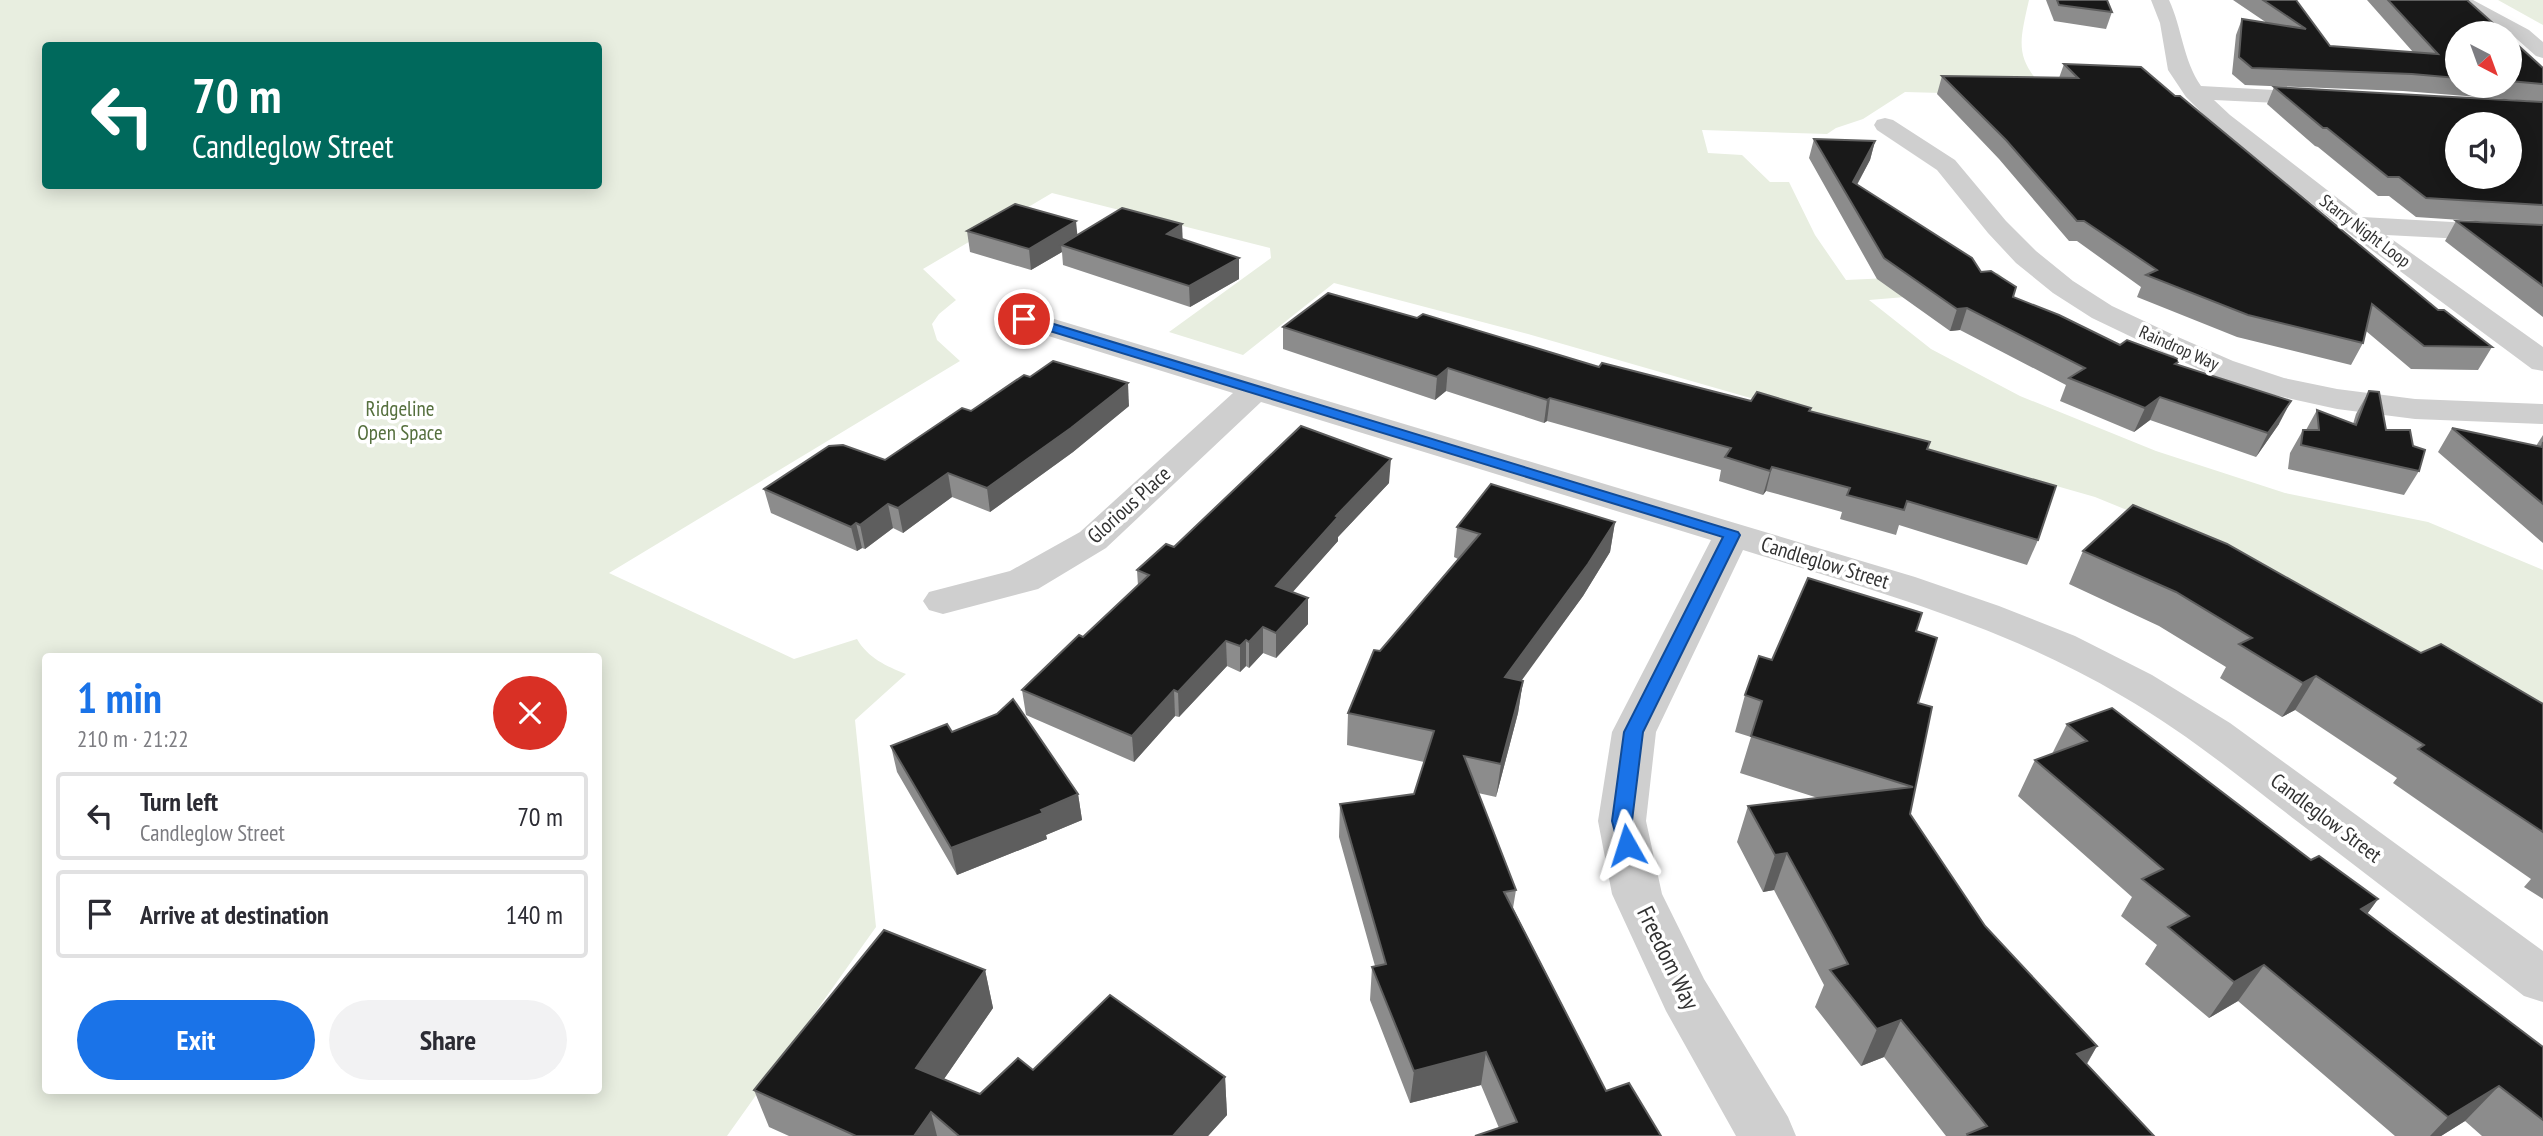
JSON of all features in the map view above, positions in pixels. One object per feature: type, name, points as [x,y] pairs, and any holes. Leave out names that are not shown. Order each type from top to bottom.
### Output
[{"type":"street","name":"Starry Night Loop","points":[[2160,0],[2170,23],[2179,70],[2194,92],[2222,120],[2355,225],[2543,362]]},
{"type":"street","points":[[2459,0],[2522,34],[2543,52]]},
{"type":"street","points":[[2194,92],[2341,98]]},
{"type":"street","name":"Raindrop Way","points":[[1885,125],[1946,165],[1997,227],[2026,257],[2063,287],[2102,312],[2167,344],[2222,368],[2276,386],[2337,399],[2415,410],[2543,414]]},
{"type":"street","points":[[2355,225],[2442,227],[2543,235]]},
{"type":"street","name":"Candleglow Street","points":[[1024,319],[1901,586],[1984,615],[2060,646],[2137,685],[2214,734],[2543,980]]},
{"type":"street","name":"Glorious Place","points":[[943,601],[1024,580],[1093,540],[1255,390]]},
{"type":"street","name":"Freedom Way","points":[[1732,535],[1633,732],[1622,821],[1637,894],[1685,995],[1767,1136]]},
{"type":"green space","name":"Ridgeline Open Space","points":[[0,0],[2029,0],[2022,52],[2031,72],[2051,96],[1905,92],[1863,119],[1827,134],[1702,130],[1708,153],[1742,155],[1770,182],[1789,182],[1815,235],[1846,280],[1998,273],[2014,288],[1869,300],[1931,349],[2020,396],[2156,451],[2285,493],[2428,522],[2543,570],[2543,730],[2269,568],[2095,497],[1528,334],[1334,283],[1243,355],[1169,332],[1271,258],[1270,248],[1052,193],[923,269],[956,300],[939,314],[932,324],[937,340],[960,361],[609,573],[794,659],[857,639],[872,656],[906,674],[855,720],[876,927],[727,1136],[0,1136]]},
{"type":"green space","points":[[2498,0],[2543,0],[2543,25]]},
{"type":"building","points":[[2057,0],[2107,0],[2112,12],[2059,5]]},
{"type":"building","points":[[2263,0],[2296,0],[2330,46],[2438,54],[2388,0],[2467,0],[2491,21],[2445,21],[2445,77],[2252,68],[2239,57],[2242,19],[2306,29]]},
{"type":"building","points":[[2522,49],[2543,68],[2543,84],[2522,82]]},
{"type":"building","points":[[2064,64],[2141,67],[2175,96],[2180,96],[2438,310],[2444,310],[2492,347],[2424,346],[2372,304],[2363,343],[2248,315],[2146,275],[2157,270],[2084,221],[2077,221],[2006,140],[1942,76],[2078,78]]},
{"type":"building","points":[[2274,87],[2543,102],[2543,205],[2426,198],[2399,177],[2388,177],[2327,128],[2323,128]]},
{"type":"building","points":[[1814,139],[1875,141],[1853,182],[1972,258],[1981,272],[1991,271],[2016,287],[2013,297],[2059,315],[2120,345],[2127,340],[2181,360],[2175,364],[2291,401],[2268,433],[2160,397],[2145,408],[2069,378],[2085,368],[1967,308],[1957,309],[1884,258]]},
{"type":"building","points":[[1015,204],[1076,221],[1029,249],[967,231]]},
{"type":"building","points":[[1122,208],[1182,224],[1167,234],[1239,258],[1189,286],[1061,245]]},
{"type":"building","points":[[2456,221],[2543,225],[2543,286]]},
{"type":"building","points":[[1328,293],[1417,318],[1423,314],[1599,367],[1602,363],[1751,401],[1757,392],[1811,408],[1809,411],[1930,442],[1927,449],[2056,486],[2038,540],[1907,501],[1904,510],[1847,495],[1850,488],[1772,467],[1770,471],[1725,457],[1731,448],[1550,398],[1547,400],[1448,368],[1437,377],[1283,327]]},
{"type":"building","points":[[1053,361],[1128,383],[987,488],[948,473],[898,508],[888,504],[860,525],[856,523],[851,527],[764,489],[829,446],[843,445],[885,460],[962,408],[971,411],[1024,375],[1030,377]]},
{"type":"building","points":[[2369,391],[2379,392],[2386,430],[2410,430],[2413,446],[2425,450],[2419,471],[2301,445],[2303,430],[2319,430],[2317,410],[2356,425]]},
{"type":"building","points":[[1301,426],[1391,459],[1336,516],[1338,517],[1276,586],[1308,598],[1276,633],[1263,627],[1249,642],[1246,640],[1240,646],[1226,641],[1178,692],[1174,690],[1132,736],[1022,690],[1079,635],[1083,637],[1149,575],[1137,570],[1166,544],[1174,547]]},
{"type":"building","points":[[2452,428],[2542,447],[2543,442],[2543,504]]},
{"type":"building","points":[[1491,484],[1615,522],[1588,564],[1505,677],[1523,681],[1501,764],[1464,756],[1516,890],[1504,892],[1606,1091],[1629,1083],[1661,1136],[1475,1136],[1517,1122],[1486,1052],[1414,1071],[1372,967],[1386,964],[1340,804],[1414,794],[1434,731],[1348,713],[1374,650],[1380,651],[1480,534],[1457,527]]},
{"type":"building","points":[[2133,505],[2227,544],[2421,653],[2441,644],[2543,704],[2543,832],[2418,749],[2424,745],[2316,676],[2303,683],[2239,644],[2252,638],[2176,592],[2083,551]]},
{"type":"building","points":[[1808,578],[1922,613],[1916,631],[1937,638],[1918,703],[1932,707],[1910,814],[1985,926],[2097,1046],[2077,1054],[2154,1136],[1968,1136],[1967,1134],[1987,1126],[1901,1020],[1877,1029],[1830,970],[1848,964],[1787,853],[1775,855],[1748,806],[1913,787],[1751,736],[1762,701],[1745,695],[1759,656],[1772,660]]},
{"type":"building","points":[[1013,699],[1078,794],[1041,810],[1043,813],[951,848],[891,746],[947,724],[952,732],[997,714]]},
{"type":"building","points":[[2112,708],[2311,860],[2319,856],[2378,899],[2361,909],[2543,1047],[2543,1120],[2499,1086],[2448,1117],[2264,965],[2234,982],[2168,927],[2189,916],[2142,879],[2163,869],[2035,760],[2087,741],[2067,724]]},
{"type":"building","points":[[884,930],[985,970],[916,1068],[980,1094],[1018,1058],[1033,1070],[1110,995],[1225,1077],[1173,1136],[959,1136],[931,1112],[914,1136],[856,1136],[754,1090]]},
{"type":"route","points":[[1024,319],[1732,535],[1633,732],[1622,821],[1627,845]]}]
